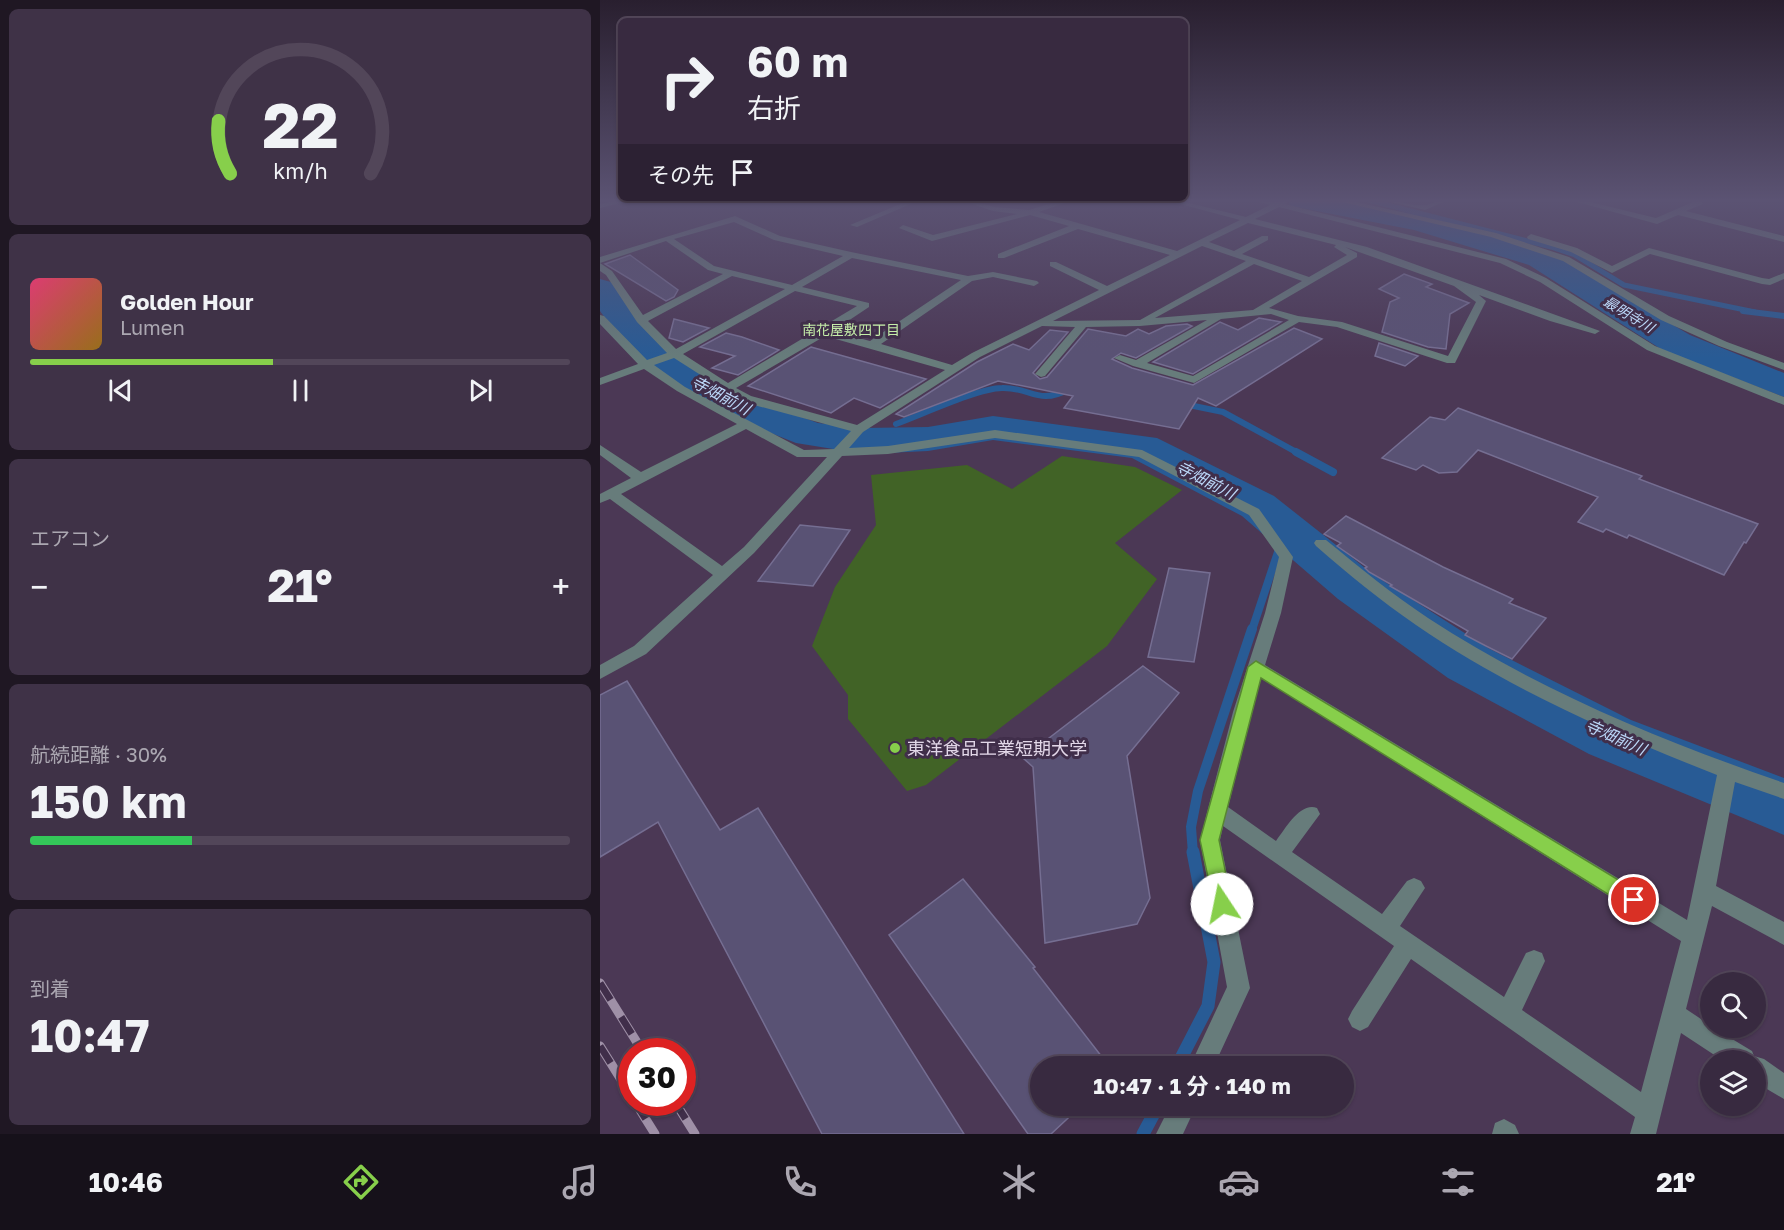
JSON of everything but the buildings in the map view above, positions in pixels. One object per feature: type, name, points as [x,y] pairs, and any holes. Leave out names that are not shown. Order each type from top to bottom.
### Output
[{"type":"street","points":[[600,260],[622,253]]},
{"type":"street","points":[[689,253],[711,268],[729,274],[865,305],[824,332],[728,388]]},
{"type":"street","points":[[842,253],[969,279]]},
{"type":"street","points":[[1001,256],[1009,253]]},
{"type":"street","points":[[1173,253],[1180,255]]},
{"type":"street","points":[[600,673],[640,650],[723,574],[850,440],[954,369],[1039,324],[1184,253]]},
{"type":"street","points":[[1232,253],[1311,281]]},
{"type":"street","points":[[1253,313],[1354,255],[1350,253]]},
{"type":"street","points":[[1375,253],[1554,319],[1595,331]]},
{"type":"street","points":[[1473,253],[1503,261],[1543,279],[1652,348],[1784,401]]},
{"type":"street","points":[[1550,253],[1665,318],[1723,344],[1784,367]]},
{"type":"street","points":[[1576,253],[1612,270],[1644,253]]},
{"type":"street","points":[[1660,253],[1762,281],[1770,282],[1784,276]]},
{"type":"street","points":[[600,382],[675,354],[851,255]]},
{"type":"street","points":[[1140,323],[1253,261]]},
{"type":"street","points":[[1053,264],[1108,290]]},
{"type":"street","points":[[600,266],[609,273],[641,320],[675,354],[747,399],[850,440],[888,450],[995,434],[1142,454],[1254,512],[1286,557],[1274,613],[1242,712],[1219,812],[1210,840],[1239,988],[1207,1056]]},
{"type":"street","points":[[872,345],[981,273],[1034,283]]},
{"type":"street","points":[[641,320],[729,274]]},
{"type":"street","points":[[1039,324],[1140,323],[1272,311],[1297,319],[1338,324],[1451,361],[1481,301],[1453,280]]},
{"type":"street","points":[[1137,364],[1221,316]]},
{"type":"street","points":[[600,318],[646,364],[681,389],[802,454],[850,440]]},
{"type":"street","points":[[1120,358],[1194,380],[1297,319]]},
{"type":"street","points":[[1041,374],[1084,323]]},
{"type":"street","points":[[824,332],[954,369]]},
{"type":"street","points":[[723,574],[606,497],[746,424]]},
{"type":"street","points":[[600,449],[642,478]]},
{"type":"street","points":[[1322,543],[1358,577],[1479,657],[1726,780],[1784,791]]},
{"type":"street","points":[[1256,667],[1693,936]]},
{"type":"street","points":[[1643,1134],[1705,891],[1726,780]]},
{"type":"street","points":[[1219,812],[1649,1112]]},
{"type":"street","points":[[1278,854],[1310,814]]},
{"type":"street","points":[[1385,928],[1414,888]]},
{"type":"street","points":[[1705,891],[1784,934]]},
{"type":"street","points":[[1360,1019],[1408,944]]},
{"type":"street","points":[[1508,1013],[1534,961]]},
{"type":"street","points":[[1674,1014],[1728,1050]]},
{"type":"street","points":[[1766,1075],[1784,1087]]},
{"type":"street","points":[[1169,1134],[1178,1116]]},
{"type":"green space","points":[[1062,456],[1135,467],[1182,490],[1115,543],[1157,579],[1107,646],[926,785],[907,791],[848,719],[848,695],[812,646],[835,587],[876,525],[871,475],[967,465],[1012,489]]},
{"type":"waterway","name":"最明寺川","points":[[1520,253],[1540,259],[1677,343],[1784,386]]},
{"type":"waterway","points":[[1569,253],[1624,285],[1755,312]]},
{"type":"waterway","name":"寺畑前川","points":[[600,289],[646,348],[674,370],[742,408],[811,434],[864,441],[928,439],[993,428],[1142,447],[1258,506],[1356,587],[1468,663],[1610,737],[1784,807]]},
{"type":"waterway","points":[[1743,311],[1784,316]]},
{"type":"waterway","points":[[896,424],[992,389],[1012,388],[1042,396],[1058,394],[1069,389]]},
{"type":"waterway","points":[[1184,404],[1223,412],[1298,453]]},
{"type":"waterway","points":[[1296,452],[1333,472]]},
{"type":"waterway","points":[[1252,630],[1278,552],[1281,538],[1277,520]]},
{"type":"waterway","points":[[1193,854],[1191,827],[1198,791],[1252,629]]},
{"type":"waterway","points":[[1182,1056],[1208,1006],[1214,962],[1193,852]]},
{"type":"waterway","points":[[1143,1134],[1153,1116]]},
{"type":"railway","points":[[600,983],[634,1038]]},
{"type":"railway","points":[[600,1046],[618,1075]]},
{"type":"railway","points":[[644,1116],[655,1134]]},
{"type":"railway","points":[[684,1116],[695,1134]]},
{"type":"place","name":"東洋食品工業短期大学","points":[[895,748]]},
{"type":"district","name":"南花屋敷四丁目","points":[[851,329]]},
{"type":"route","points":[[1222,904],[1210,840],[1219,812],[1242,712],[1256,667],[1634,900]]}]
